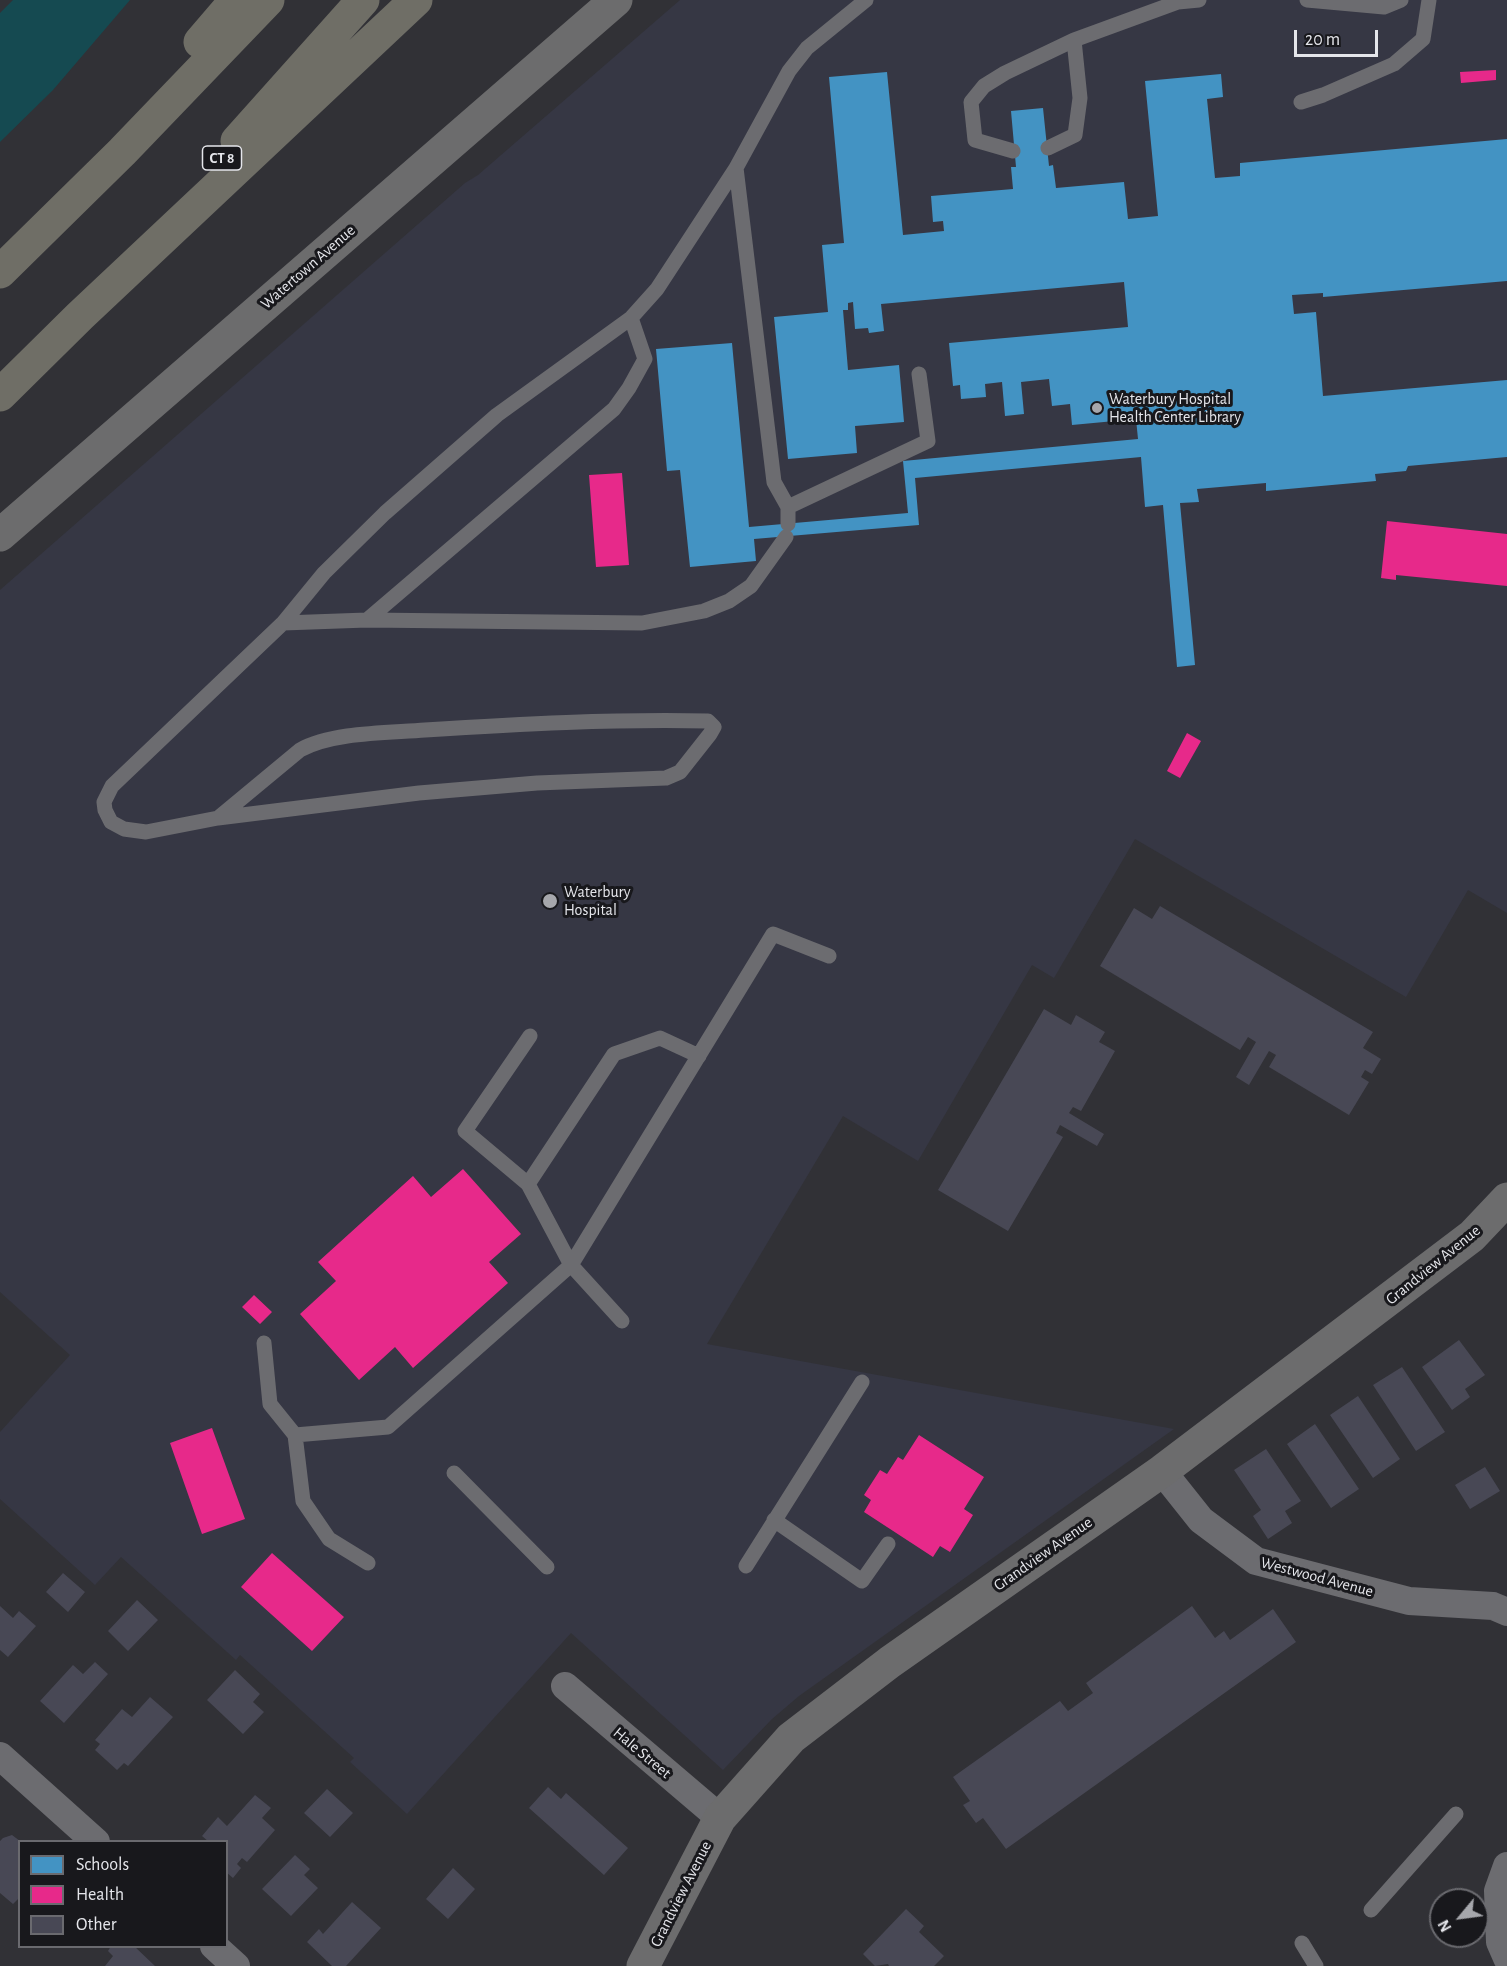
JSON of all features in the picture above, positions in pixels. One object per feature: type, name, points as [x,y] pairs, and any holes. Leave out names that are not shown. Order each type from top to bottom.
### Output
[{"type":"highway","points":[[6,267],[236,0]]},
{"type":"highway","points":[[6,267],[122,152],[268,0]]},
{"type":"highway","name":"CT 8","points":[[0,395],[80,316],[165,224],[363,0]]},
{"type":"highway","points":[[80,316],[416,0]]},
{"type":"main road","name":"Watertown Avenue","points":[[0,535],[616,0]]},
{"type":"main road","name":"Grandview Avenue","points":[[643,1966],[720,1818],[791,1738],[890,1662],[1162,1471],[1463,1243],[1507,1199]]},
{"type":"street","name":"Westwood Avenue","points":[[1162,1471],[1201,1520],[1256,1561],[1409,1601],[1493,1606],[1507,1612]]},
{"type":"street","name":"Hale Street","points":[[565,1686],[720,1818]]},
{"type":"street","points":[[0,1756],[94,1840]]},
{"type":"street","points":[[1507,1866],[1498,1891],[1500,1942],[1507,1958]]},
{"type":"street","points":[[215,1948],[236,1966]]},
{"type":"lane","points":[[218,818],[300,750],[311,744],[359,735],[640,719],[708,721],[714,727],[680,772],[666,778],[537,783],[419,793],[218,818],[146,832],[124,829],[111,822],[104,802],[112,786],[283,623],[324,573],[385,513],[471,438],[544,380],[631,318],[657,289],[736,168],[789,71],[807,48],[866,0]]},
{"type":"lane","points":[[1013,151],[975,140],[971,102],[984,86],[1005,73],[1074,40],[1178,2],[1199,0]]},
{"type":"lane","points":[[1307,0],[1383,7],[1401,0]]},
{"type":"lane","points":[[1301,102],[1323,95],[1394,64],[1423,39],[1429,0]]},
{"type":"lane","points":[[1047,148],[1075,135],[1080,98],[1074,40]]},
{"type":"lane","points":[[283,623],[368,620],[642,623],[704,611],[729,601],[751,586],[787,530],[788,507],[774,482],[736,168]]},
{"type":"lane","points":[[368,620],[614,409],[645,359],[631,318]]},
{"type":"lane","points":[[788,507],[928,441],[920,374]]},
{"type":"lane","points":[[295,1435],[388,1427],[571,1265],[773,934],[829,956]]},
{"type":"lane","points":[[530,1036],[465,1131],[528,1184],[571,1265],[622,1321]]},
{"type":"lane","points":[[528,1184],[614,1054],[660,1038],[699,1056]]},
{"type":"lane","points":[[264,1344],[270,1404],[295,1435],[303,1501],[329,1539],[368,1563]]},
{"type":"lane","points":[[746,1566],[862,1382]]},
{"type":"lane","points":[[454,1473],[547,1567]]},
{"type":"lane","points":[[774,1520],[862,1581],[888,1544]]},
{"type":"lane","points":[[1371,1910],[1456,1814]]},
{"type":"lane","points":[[1302,1943],[1316,1966]]},
{"type":"shaded area","name":"Waterbury Hospital","points":[[680,0],[1507,0],[1507,913],[1468,890],[1406,997],[1135,839],[1054,978],[1032,965],[918,1161],[843,1116],[707,1344],[1174,1429],[799,1696],[772,1719],[723,1770],[571,1633],[407,1814],[350,1762],[354,1758],[240,1655],[236,1660],[121,1557],[95,1585],[0,1499],[0,1432],[70,1355],[0,1292],[0,590],[465,183],[478,175]]},
{"type":"water","points":[[13,0],[130,0],[53,90],[0,142],[0,13]]},
{"type":"building: Schools","points":[[887,72],[903,235],[944,231],[943,221],[933,222],[931,196],[1013,189],[1011,167],[1016,167],[1011,111],[1043,108],[1049,166],[1053,165],[1056,188],[1124,182],[1128,219],[1158,216],[1145,81],[1221,74],[1223,97],[1207,99],[1215,178],[1240,176],[1240,163],[1507,139],[1507,281],[1323,297],[1323,293],[1292,295],[1294,314],[1316,312],[1323,396],[1507,380],[1507,457],[1408,466],[1406,471],[1375,474],[1376,481],[1266,491],[1266,483],[1197,489],[1199,502],[1180,503],[1195,665],[1177,667],[1163,505],[1145,507],[1141,457],[915,478],[919,525],[754,539],[756,561],[690,567],[680,470],[667,471],[656,349],[732,343],[749,527],[908,513],[903,461],[1138,439],[1136,419],[1072,425],[1070,404],[1052,406],[1049,379],[1021,382],[1024,414],[1005,416],[1002,382],[985,384],[986,397],[961,399],[960,385],[953,386],[949,343],[1128,327],[1124,282],[881,304],[884,331],[869,333],[868,328],[855,329],[853,302],[848,303],[848,310],[843,310],[848,370],[899,365],[904,422],[855,426],[857,453],[788,459],[774,317],[828,312],[822,245],[844,243],[829,77]]},
{"type":"building: Health","points":[[1496,70],[1496,80],[1461,83],[1460,72]]},
{"type":"building: Health","points":[[622,473],[629,565],[596,567],[589,475]]},
{"type":"building: Health","points":[[1387,521],[1507,534],[1507,586],[1396,575],[1396,580],[1381,578]]},
{"type":"building: Health","points":[[1187,733],[1201,741],[1180,778],[1167,771]]},
{"type":"building: Health","points":[[463,1169],[521,1234],[489,1262],[508,1283],[413,1368],[395,1347],[359,1380],[300,1314],[336,1281],[318,1262],[413,1176],[431,1197]]},
{"type":"building: Health","points":[[254,1295],[272,1312],[260,1324],[242,1307]]},
{"type":"building: Health","points":[[212,1428],[245,1519],[202,1534],[170,1443]]},
{"type":"building: Health","points":[[919,1435],[984,1477],[964,1509],[973,1515],[950,1552],[940,1546],[933,1557],[864,1512],[871,1500],[864,1495],[880,1470],[887,1474],[898,1457],[903,1460]]},
{"type":"building: Health","points":[[272,1553],[344,1617],[312,1651],[241,1587]]},
{"type":"building: Other","points":[[1160,906],[1373,1032],[1363,1048],[1381,1059],[1372,1074],[1365,1070],[1361,1077],[1369,1082],[1349,1115],[1269,1067],[1276,1055],[1269,1051],[1249,1085],[1236,1077],[1256,1042],[1248,1037],[1240,1050],[1100,966],[1134,908],[1152,919]]},
{"type":"building: Other","points":[[1044,1009],[1071,1025],[1076,1015],[1105,1032],[1099,1042],[1115,1051],[1081,1111],[1073,1107],[1069,1113],[1104,1134],[1097,1146],[1060,1125],[1056,1133],[1063,1137],[1008,1231],[938,1190]]},
{"type":"building: Other","points":[[1459,1340],[1485,1375],[1465,1389],[1470,1397],[1452,1410],[1422,1367]]},
{"type":"building: Other","points":[[1402,1367],[1445,1432],[1416,1451],[1373,1385]]},
{"type":"building: Other","points":[[1358,1396],[1400,1459],[1373,1478],[1330,1415]]},
{"type":"building: Other","points":[[1315,1424],[1359,1489],[1331,1508],[1287,1444]]},
{"type":"building: Other","points":[[1266,1449],[1301,1501],[1285,1511],[1292,1523],[1268,1539],[1253,1516],[1261,1510],[1234,1470]]},
{"type":"building: Other","points":[[1485,1467],[1500,1491],[1470,1509],[1455,1485]]},
{"type":"building: Other","points":[[63,1573],[85,1592],[68,1612],[46,1592]]},
{"type":"building: Other","points":[[137,1600],[158,1620],[128,1651],[108,1631]]},
{"type":"building: Other","points":[[0,1606],[13,1618],[19,1611],[36,1626],[8,1657],[0,1650]]},
{"type":"building: Other","points":[[1192,1606],[1215,1638],[1224,1631],[1230,1640],[1273,1609],[1296,1642],[1006,1849],[983,1818],[976,1823],[963,1805],[970,1801],[953,1777],[1060,1701],[1068,1711],[1093,1693],[1086,1683]]},
{"type":"building: Other","points":[[95,1662],[108,1674],[64,1723],[40,1701],[73,1665],[83,1674]]},
{"type":"building: Other","points":[[235,1670],[260,1694],[253,1702],[264,1712],[243,1734],[207,1700]]},
{"type":"building: Other","points":[[150,1697],[173,1717],[128,1766],[124,1763],[117,1770],[95,1750],[100,1744],[95,1740],[122,1709],[132,1717]]},
{"type":"building: Other","points":[[548,1787],[561,1799],[566,1793],[628,1848],[604,1875],[529,1808]]},
{"type":"building: Other","points":[[327,1789],[353,1813],[330,1837],[304,1813]]},
{"type":"building: Other","points":[[255,1795],[271,1808],[262,1818],[275,1830],[247,1862],[242,1858],[237,1864],[241,1868],[233,1878],[228,1874],[228,1840],[207,1840],[202,1836],[218,1817],[227,1826]]},
{"type":"building: Other","points":[[12,1835],[19,1840],[18,1899],[13,1904],[0,1893],[0,1841]]},
{"type":"building: Other","points":[[295,1855],[310,1869],[304,1875],[318,1888],[291,1916],[262,1889]]},
{"type":"building: Other","points":[[453,1868],[475,1889],[448,1919],[426,1899]]},
{"type":"building: Other","points":[[352,1902],[381,1928],[346,1966],[332,1966],[307,1942],[319,1929],[323,1934]]},
{"type":"building: Other","points":[[906,1909],[924,1926],[919,1932],[944,1956],[934,1966],[889,1966],[888,1964],[875,1966],[863,1954]]},
{"type":"building: Other","points":[[110,1948],[136,1948],[155,1966],[105,1966],[113,1956],[108,1951]]},
{"type":"place","name":"Waterbury Hospital Health Center Library","points":[[1097,408]]},
{"type":"place","name":"Waterbury Hospital","points":[[550,901]]}]
